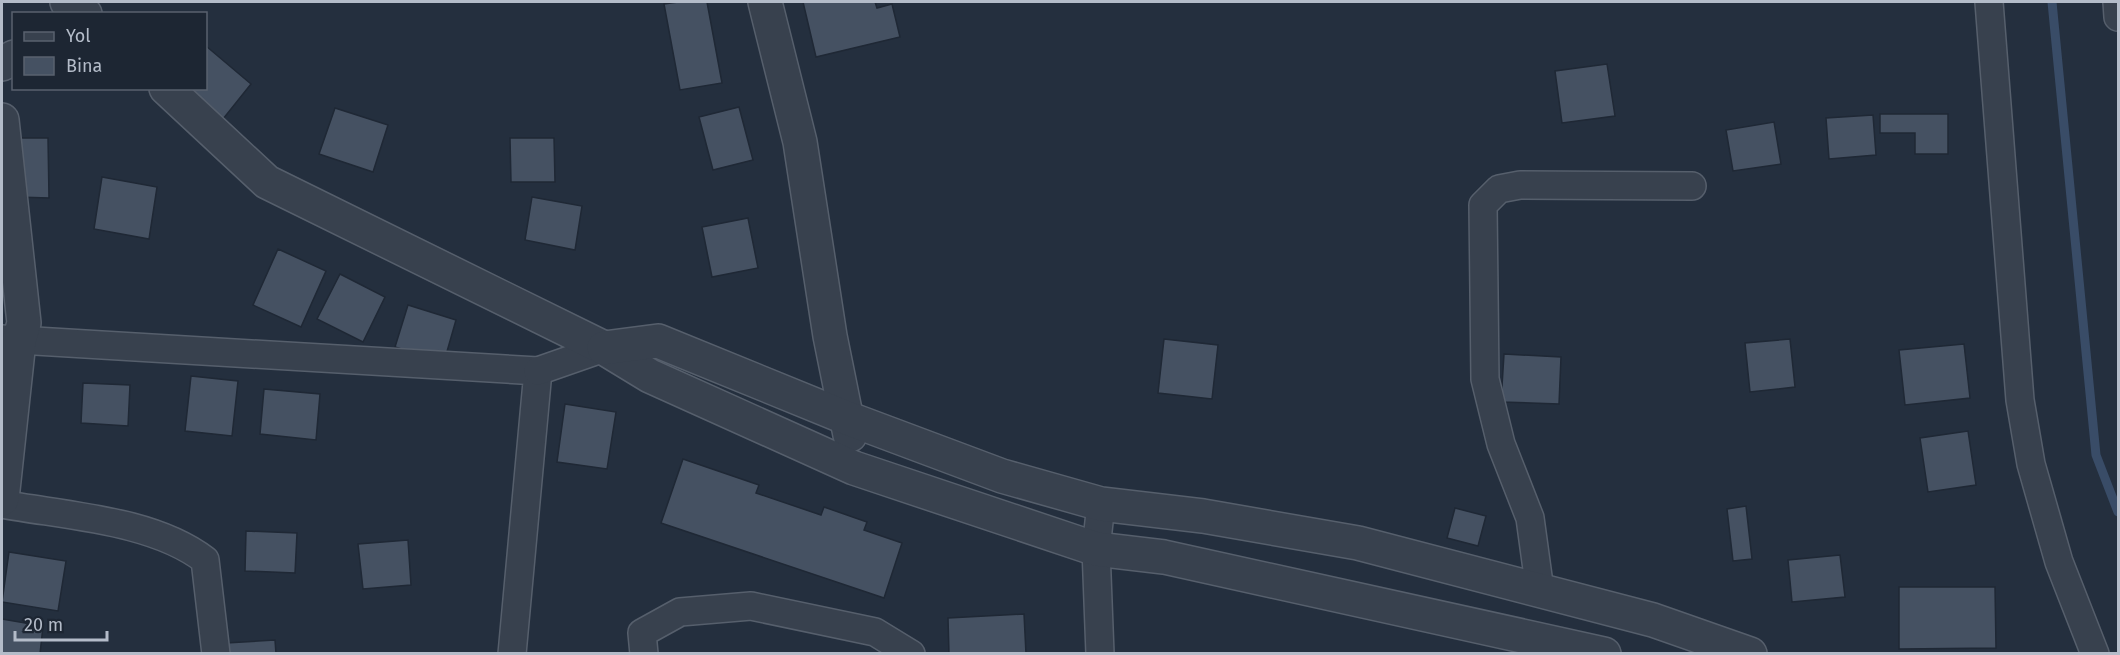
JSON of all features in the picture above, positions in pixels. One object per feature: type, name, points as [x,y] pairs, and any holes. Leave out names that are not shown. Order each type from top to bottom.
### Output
[{"type":"street","points":[[68,2],[83,12]]},
{"type":"street","points":[[765,2],[800,142],[830,336],[847,418],[854,468]]},
{"type":"street","points":[[1989,2],[2022,410],[2031,464],[2059,562],[2095,654]]},
{"type":"street","points":[[2117,2],[2118,17]]},
{"type":"street","points":[[168,90],[267,182],[604,348],[650,376],[854,468],[1096,549],[1164,557],[1604,654]]},
{"type":"street","points":[[2,120],[24,323],[10,340],[2,500]]},
{"type":"street","points":[[1540,591],[1530,518],[1501,444],[1485,379],[1483,205],[1499,189],[1520,185],[1692,186]]},
{"type":"street","points":[[10,340],[538,371],[604,348],[658,341],[847,418],[1002,476],[1101,504],[1203,516],[1358,543],[1653,620],[1750,654]]},
{"type":"street","points":[[512,654],[538,371]]},
{"type":"street","points":[[2,504],[151,531],[186,546],[205,560],[216,654]]},
{"type":"street","points":[[1100,654],[1096,549],[1101,504]]},
{"type":"street","points":[[645,654],[642,633],[681,612],[751,606],[875,632],[910,654]]},
{"type":"building","points":[[707,2],[722,83],[680,90],[664,4]]},
{"type":"building","points":[[803,2],[875,2],[877,8],[892,4],[900,37],[816,57]]},
{"type":"building","points":[[207,47],[251,84],[219,124],[177,90],[207,90]]},
{"type":"building","points":[[1607,64],[1615,116],[1562,123],[1555,71]]},
{"type":"building","points":[[739,107],[753,160],[713,170],[699,117]]},
{"type":"building","points":[[335,108],[388,125],[373,172],[319,154]]},
{"type":"building","points":[[1880,114],[1948,114],[1948,154],[1915,154],[1915,133],[1880,133]]},
{"type":"building","points":[[1873,115],[1876,155],[1829,159],[1826,118]]},
{"type":"building","points":[[1774,122],[1781,164],[1733,171],[1726,130]]},
{"type":"building","points":[[17,138],[48,138],[49,198],[17,197]]},
{"type":"building","points":[[510,138],[554,138],[555,182],[511,182]]},
{"type":"building","points":[[102,177],[157,187],[149,239],[94,229]]},
{"type":"building","points":[[532,197],[582,206],[575,250],[525,240]]},
{"type":"building","points":[[748,218],[758,268],[712,277],[702,227]]},
{"type":"building","points":[[278,249],[326,271],[301,327],[253,305]]},
{"type":"building","points":[[340,274],[385,297],[363,342],[317,319]]},
{"type":"building","points":[[408,305],[456,320],[444,362],[395,347]]},
{"type":"building","points":[[1164,339],[1218,345],[1212,399],[1158,393]]},
{"type":"building","points":[[1790,339],[1795,387],[1750,392],[1745,343]]},
{"type":"building","points":[[1964,344],[1970,398],[1905,405],[1899,350]]},
{"type":"building","points":[[1504,354],[1561,357],[1559,404],[1501,402]]},
{"type":"building","points":[[191,376],[238,381],[232,436],[185,431]]},
{"type":"building","points":[[83,383],[130,385],[128,426],[81,423]]},
{"type":"building","points":[[264,389],[320,394],[316,440],[260,434]]},
{"type":"building","points":[[565,404],[616,412],[607,469],[557,462]]},
{"type":"building","points":[[1968,431],[1976,485],[1928,492],[1920,438]]},
{"type":"building","points":[[683,459],[759,485],[756,493],[821,515],[824,507],[867,522],[864,530],[902,543],[884,598],[661,523]]},
{"type":"building","points":[[1746,506],[1752,559],[1733,561],[1727,509]]},
{"type":"building","points":[[1455,508],[1486,516],[1478,546],[1447,538]]},
{"type":"building","points":[[246,531],[297,533],[295,573],[245,571]]},
{"type":"building","points":[[408,540],[411,585],[363,589],[358,544]]},
{"type":"building","points":[[9,552],[66,561],[58,611],[2,602]]},
{"type":"building","points":[[1840,555],[1845,597],[1792,602],[1788,560]]},
{"type":"building","points":[[1899,587],[1995,587],[1996,648],[1899,649]]},
{"type":"building","points":[[1024,614],[1026,654],[949,654],[948,618]]},
{"type":"building","points":[[2,619],[43,626],[40,654],[2,654]]},
{"type":"building","points":[[275,640],[276,654],[227,654],[226,643]]},
{"type":"waterway","points":[[2052,2],[2096,455],[2118,512]]}]
